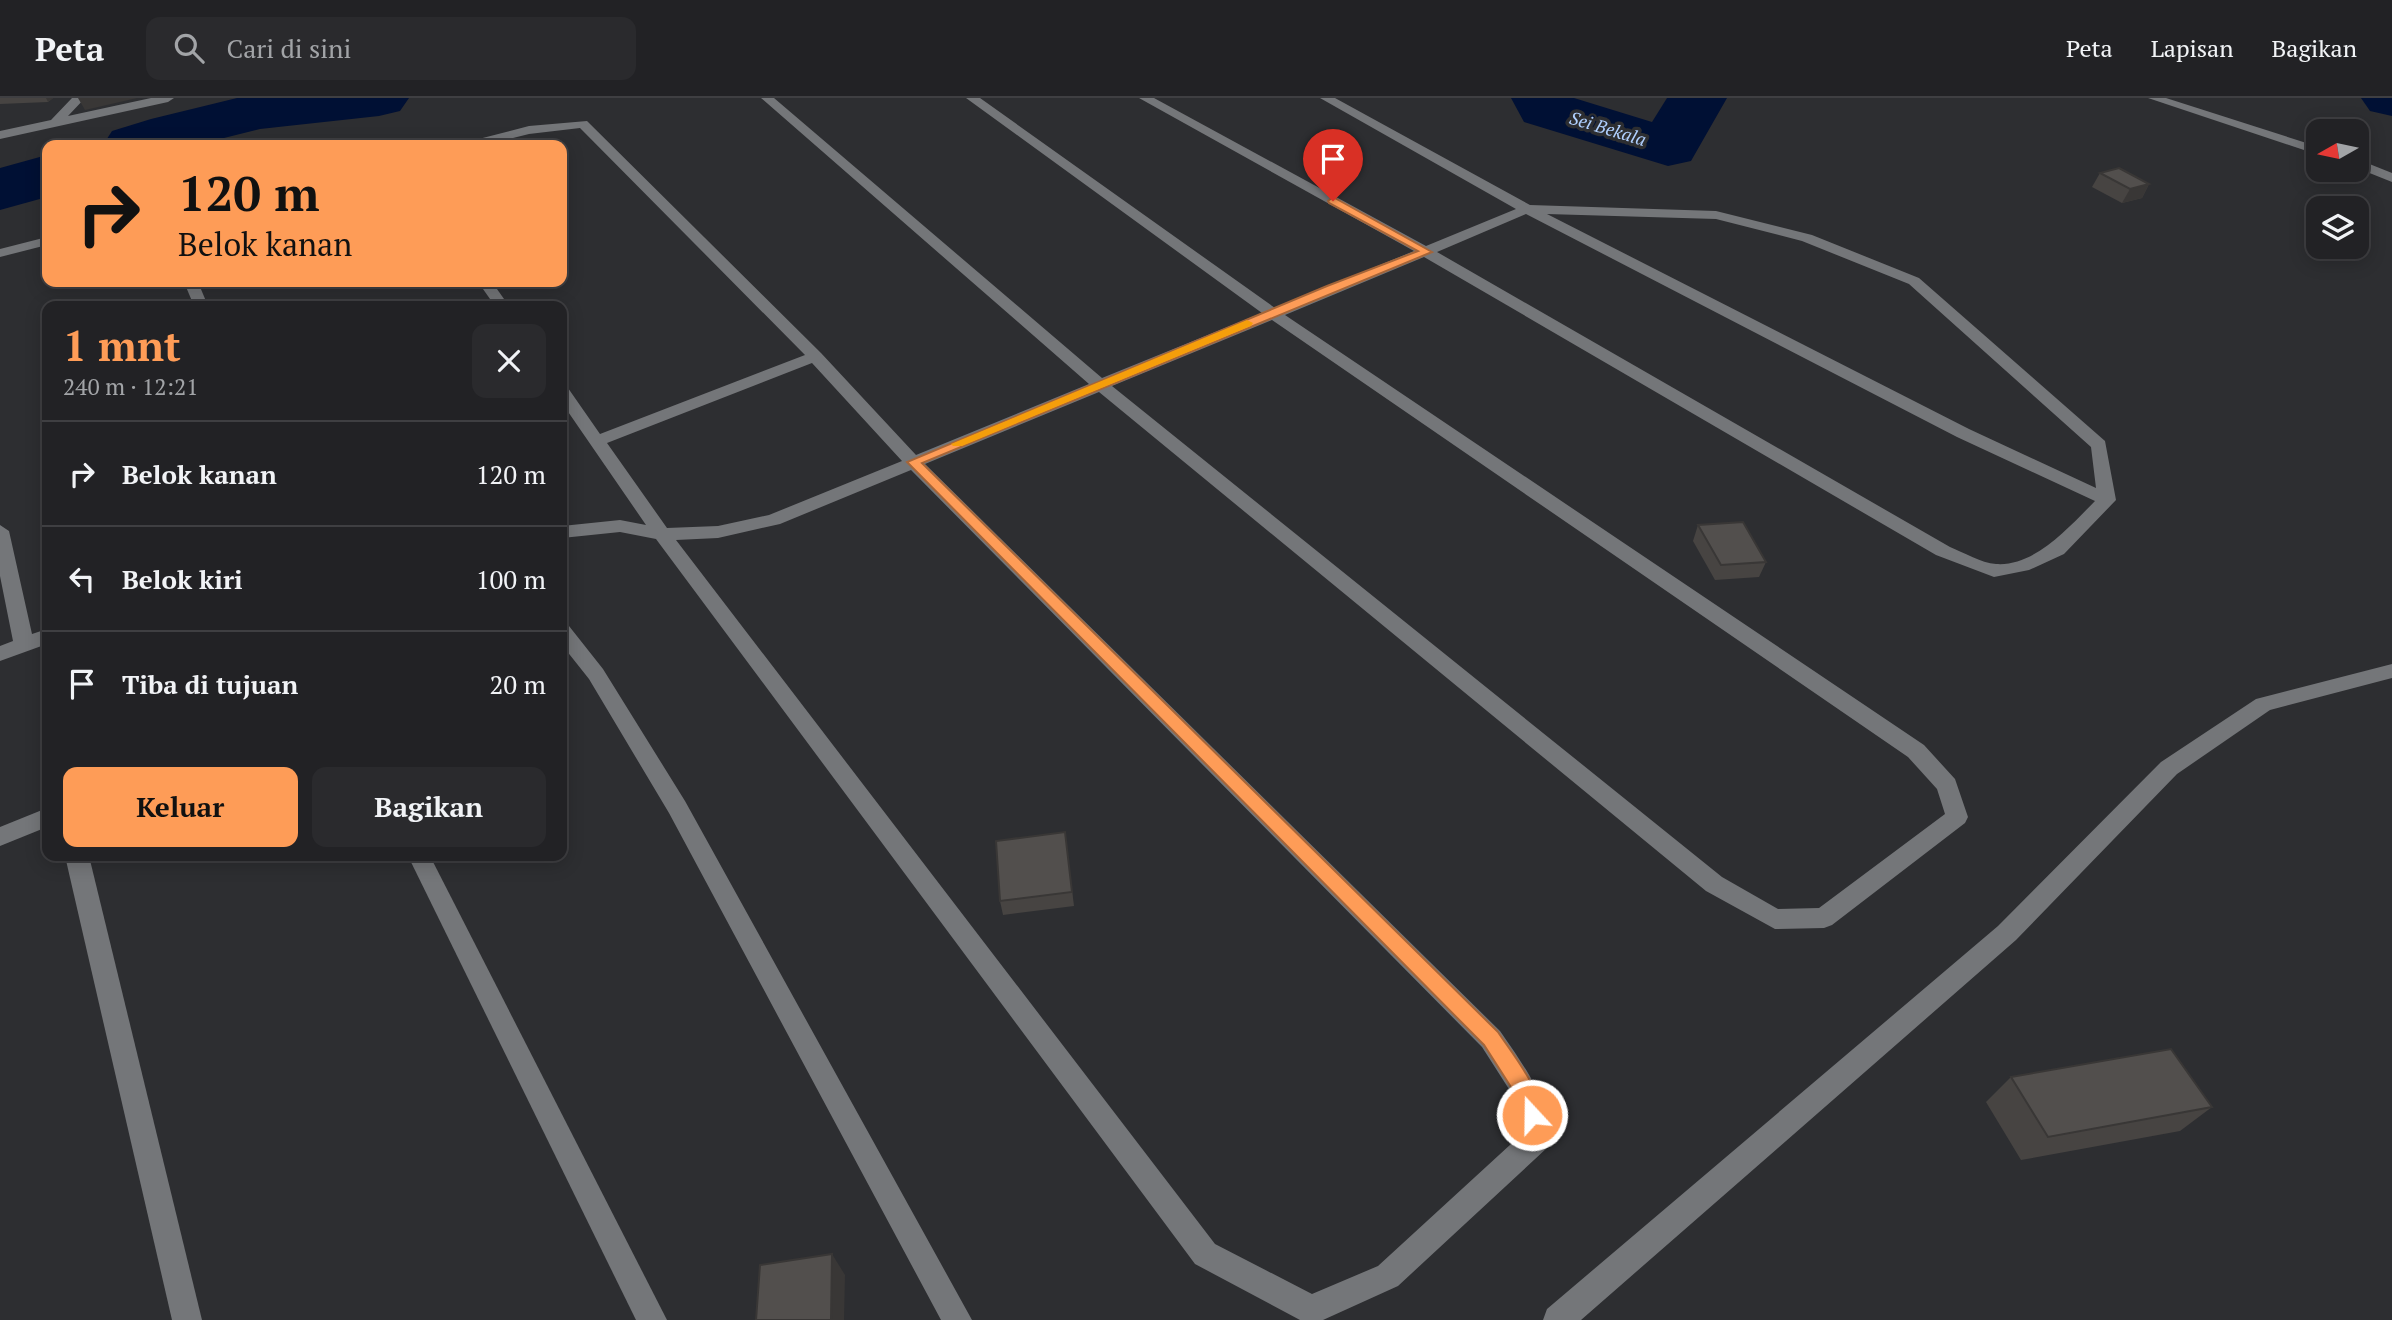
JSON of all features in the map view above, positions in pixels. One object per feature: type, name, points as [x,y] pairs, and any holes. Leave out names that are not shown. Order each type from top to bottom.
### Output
[{"type":"street","points":[[54,124],[79,98]]},
{"type":"street","points":[[0,135],[168,98]]},
{"type":"street","points":[[767,98],[1100,384],[1714,884],[1774,919],[1824,918],[1957,817],[1947,785],[1916,751],[1272,313],[972,98]]},
{"type":"street","points":[[1145,98],[1427,252],[1943,551],[1994,571],[2022,566],[2057,550],[2107,500]]},
{"type":"street","points":[[1326,98],[1527,209],[1963,433],[2107,500]]},
{"type":"street","points":[[2154,98],[2306,147]]},
{"type":"street","points":[[491,140],[529,130],[583,124],[815,356],[913,462],[1491,1039],[1525,1092],[1538,1138],[1388,1276],[1311,1310],[1205,1254],[662,534],[567,398]]},
{"type":"street","points":[[2370,169],[2392,178]]},
{"type":"street","points":[[567,531],[620,526],[662,534],[718,532],[774,520],[1527,209],[1716,215],[1807,238],[1914,281],[2099,446],[2107,500]]},
{"type":"street","points":[[0,253],[42,243]]},
{"type":"street","points":[[597,441],[815,356]]},
{"type":"street","points":[[0,531],[24,645]]},
{"type":"street","points":[[567,637],[596,674],[677,807],[957,1320]]},
{"type":"street","points":[[0,654],[42,638]]},
{"type":"street","points":[[1558,1320],[2007,933],[2169,768],[2263,704],[2392,671]]},
{"type":"street","points":[[0,837],[42,819]]},
{"type":"street","points":[[79,861],[187,1320]]},
{"type":"street","points":[[422,861],[652,1320]]},
{"type":"building","points":[[2119,168],[2149,184],[2130,189],[2100,173]]},
{"type":"building","points":[[1743,522],[1766,562],[1721,565],[1698,525]]},
{"type":"building","points":[[1065,832],[1072,892],[1000,901],[996,841]]},
{"type":"building","points":[[2171,1049],[2212,1107],[2048,1137],[2011,1077]]},
{"type":"building","points":[[832,1254],[831,1320],[756,1320],[760,1265]]},
{"type":"waterway","name":"Sei Bekala","points":[[150,140],[260,111],[379,98]]},
{"type":"waterway","name":"Sei Bekala","points":[[1541,98],[1546,109],[1668,147],[1697,98]]},
{"type":"waterway","name":"Sei Bekala","points":[[0,190],[42,177]]},
{"type":"slow traffic","points":[[958,444],[1247,323]]},
{"type":"route","points":[[1333,201],[1427,252],[1331,288],[913,462],[1491,1039],[1525,1092],[1532,1115]]}]
